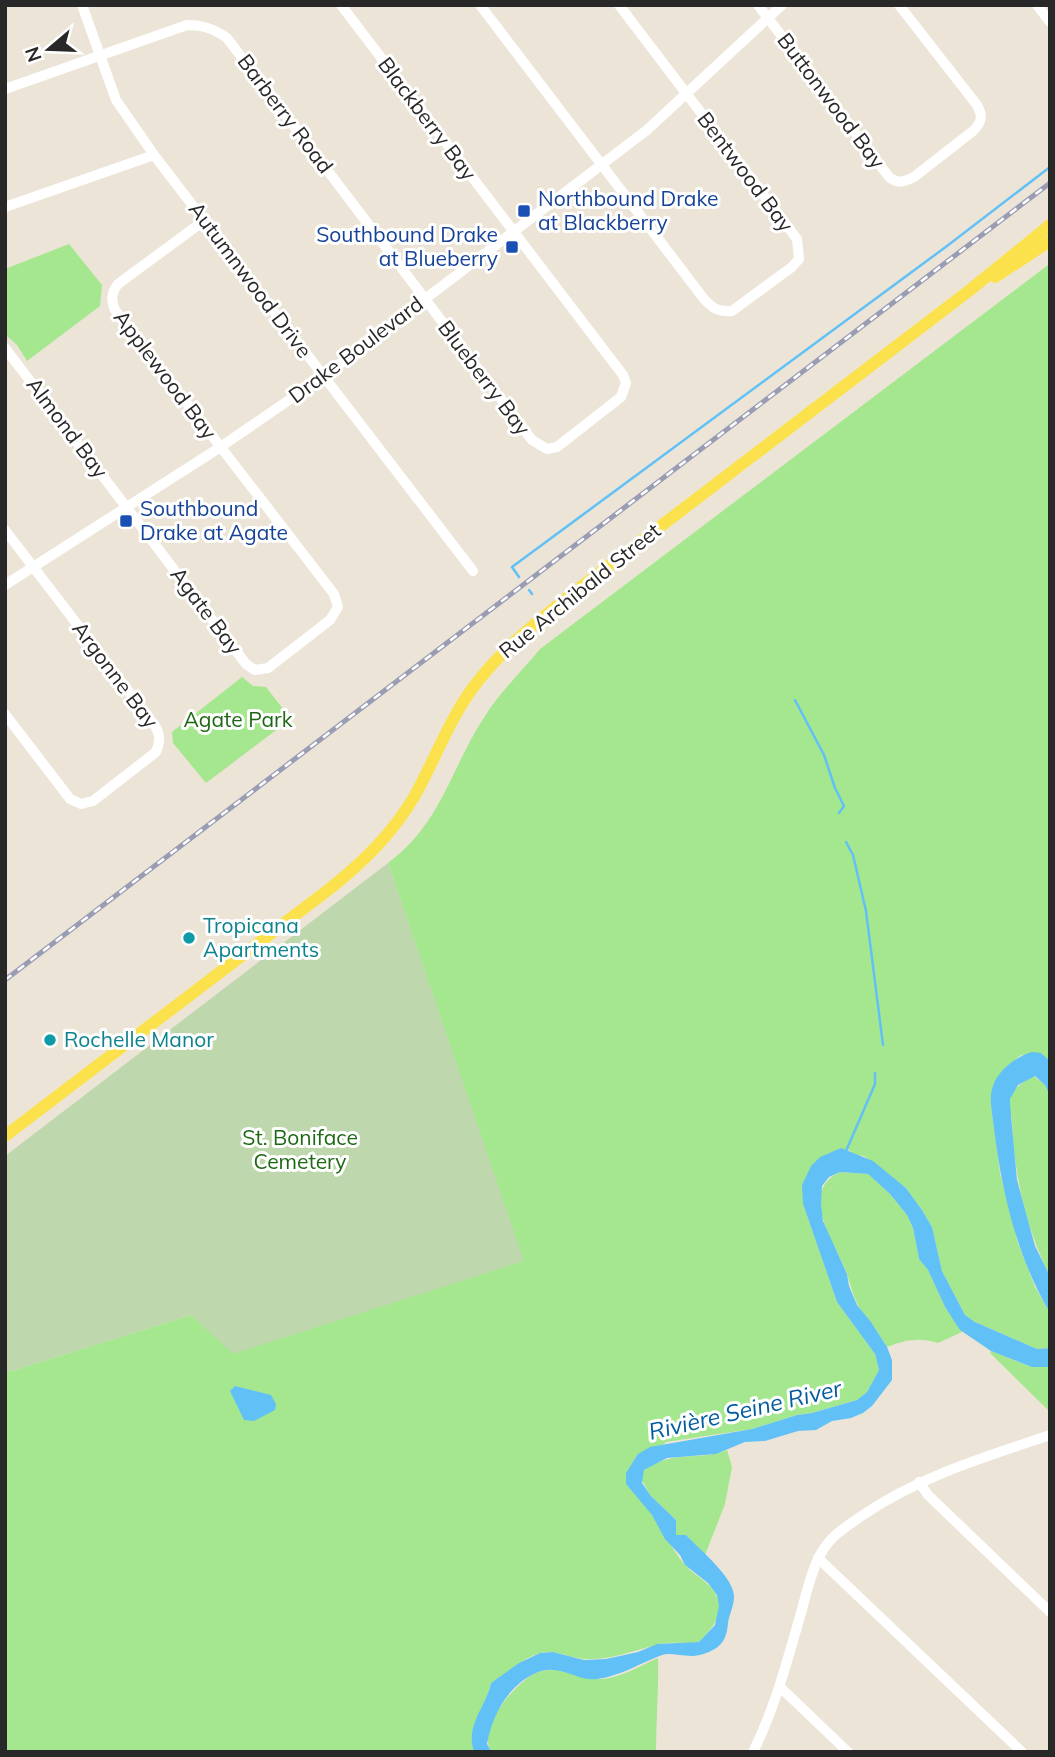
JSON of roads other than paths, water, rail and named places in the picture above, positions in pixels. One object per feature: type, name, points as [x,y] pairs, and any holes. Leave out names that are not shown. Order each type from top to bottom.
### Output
[{"type":"main road","name":"Rue Archibald Street","points":[[5,1138],[332,887],[378,847],[413,797],[470,692],[513,642],[970,290],[1050,225]]},
{"type":"main road","name":"Rue Archibald Street","points":[[970,290],[1011,268],[1050,241]]},
{"type":"street","name":"Autumnwood Drive","points":[[82,5],[116,100],[155,155],[473,571]]},
{"type":"street","name":"Blackberry Bay","points":[[341,5],[512,232]]},
{"type":"street","points":[[480,5],[602,164]]},
{"type":"street","name":"Bentwood Bay","points":[[602,164],[711,307],[722,312],[732,311],[799,259],[797,239],[619,5]]},
{"type":"street","points":[[758,5],[768,19]]},
{"type":"street","name":"Drake Boulevard","points":[[5,585],[128,508],[324,376],[647,130],[782,5]]},
{"type":"street","name":"Buttonwood Bay","points":[[768,19],[890,177],[895,182],[903,182],[914,177],[974,131],[982,116],[977,105],[899,5]]},
{"type":"street","points":[[1037,5],[1050,22]]},
{"type":"street","name":"Barberry Road","points":[[5,89],[187,25],[209,27],[227,38],[424,299]]},
{"type":"street","points":[[5,207],[155,155]]},
{"type":"street","name":"Applewood Bay","points":[[205,220],[118,284],[113,290],[111,300],[115,310],[219,448]]},
{"type":"street","name":"Blueberry Bay","points":[[424,299],[532,440],[539,445],[547,449],[557,447],[596,418],[621,397],[626,383],[623,375],[512,232]]},
{"type":"street","name":"Almond Bay","points":[[5,348],[128,508]]},
{"type":"street","name":"Agate Bay","points":[[128,508],[246,664],[256,670],[268,668],[330,620],[338,607],[334,594],[219,448]]},
{"type":"street","points":[[5,530],[34,567]]},
{"type":"street","name":"Argonne Bay","points":[[5,714],[70,799],[81,804],[93,801],[156,752],[160,742],[160,734],[155,726],[34,567]]},
{"type":"street","points":[[753,1752],[780,1687],[818,1558],[831,1537],[877,1505],[919,1482],[950,1469],[1048,1439]]},
{"type":"street","points":[[919,1482],[928,1495],[1050,1612]]},
{"type":"street","points":[[818,1558],[1022,1752]]},
{"type":"street","points":[[780,1687],[848,1752]]},
{"type":"water","points":[[1032,1052],[1041,1053],[1050,1061],[1050,1096],[1045,1085],[1035,1076],[1018,1085],[1010,1104],[1017,1180],[1035,1246],[1050,1276],[1050,1313],[1028,1270],[1013,1224],[1001,1177],[991,1101],[993,1086],[999,1074],[1014,1060]]},
{"type":"water","points":[[841,1148],[873,1161],[906,1188],[932,1227],[942,1271],[965,1315],[1037,1349],[1050,1348],[1050,1367],[1032,1367],[991,1351],[960,1330],[945,1307],[928,1270],[919,1259],[913,1228],[907,1215],[890,1194],[868,1174],[840,1172],[829,1177],[822,1186],[823,1221],[847,1274],[857,1305],[887,1347],[892,1360],[892,1380],[872,1406],[851,1418],[832,1421],[816,1430],[798,1431],[765,1441],[745,1442],[716,1454],[667,1458],[644,1470],[642,1483],[651,1496],[676,1520],[676,1535],[686,1535],[723,1573],[733,1589],[733,1604],[723,1640],[714,1650],[702,1655],[662,1655],[597,1679],[552,1670],[536,1673],[509,1694],[497,1713],[487,1744],[492,1752],[474,1752],[472,1733],[491,1683],[519,1663],[540,1653],[553,1652],[584,1660],[606,1659],[638,1652],[657,1644],[699,1642],[715,1625],[719,1606],[717,1595],[708,1583],[685,1565],[680,1555],[665,1539],[652,1515],[626,1484],[626,1473],[638,1454],[650,1447],[752,1429],[812,1413],[857,1400],[867,1392],[879,1370],[875,1354],[837,1302],[803,1204],[802,1185],[811,1166],[820,1157]]},
{"type":"water","points":[[235,1386],[271,1395],[276,1404],[275,1410],[254,1421],[244,1420],[230,1391]]},
{"type":"waterway","points":[[519,577],[512,567],[1050,167]]},
{"type":"waterway","points":[[529,590],[532,594]]},
{"type":"waterway","points":[[795,700],[824,755],[844,806],[839,813]]},
{"type":"waterway","points":[[846,842],[853,855],[866,911],[883,1045]]},
{"type":"waterway","points":[[846,1151],[875,1084],[875,1073]]},
{"type":"railway","points":[[5,980],[1050,183]]},
{"type":"place","name":"Northbound Drake at Blackberry","points":[[524,211]]},
{"type":"place","name":"Southbound Drake at Blueberry","points":[[512,247]]},
{"type":"place","name":"Southbound Drake at Agate","points":[[126,521]]},
{"type":"place","name":"Tropicana Apartments","points":[[189,938]]},
{"type":"place","name":"Rochelle Manor","points":[[50,1040]]},
{"type":"park label","name":"Agate Park","points":[[238,720]]},
{"type":"park label","name":"St. Boniface Cemetery","points":[[300,1150]]},
{"type":"water label","name":"Rivière Seine River","points":[[745,1410]]}]
